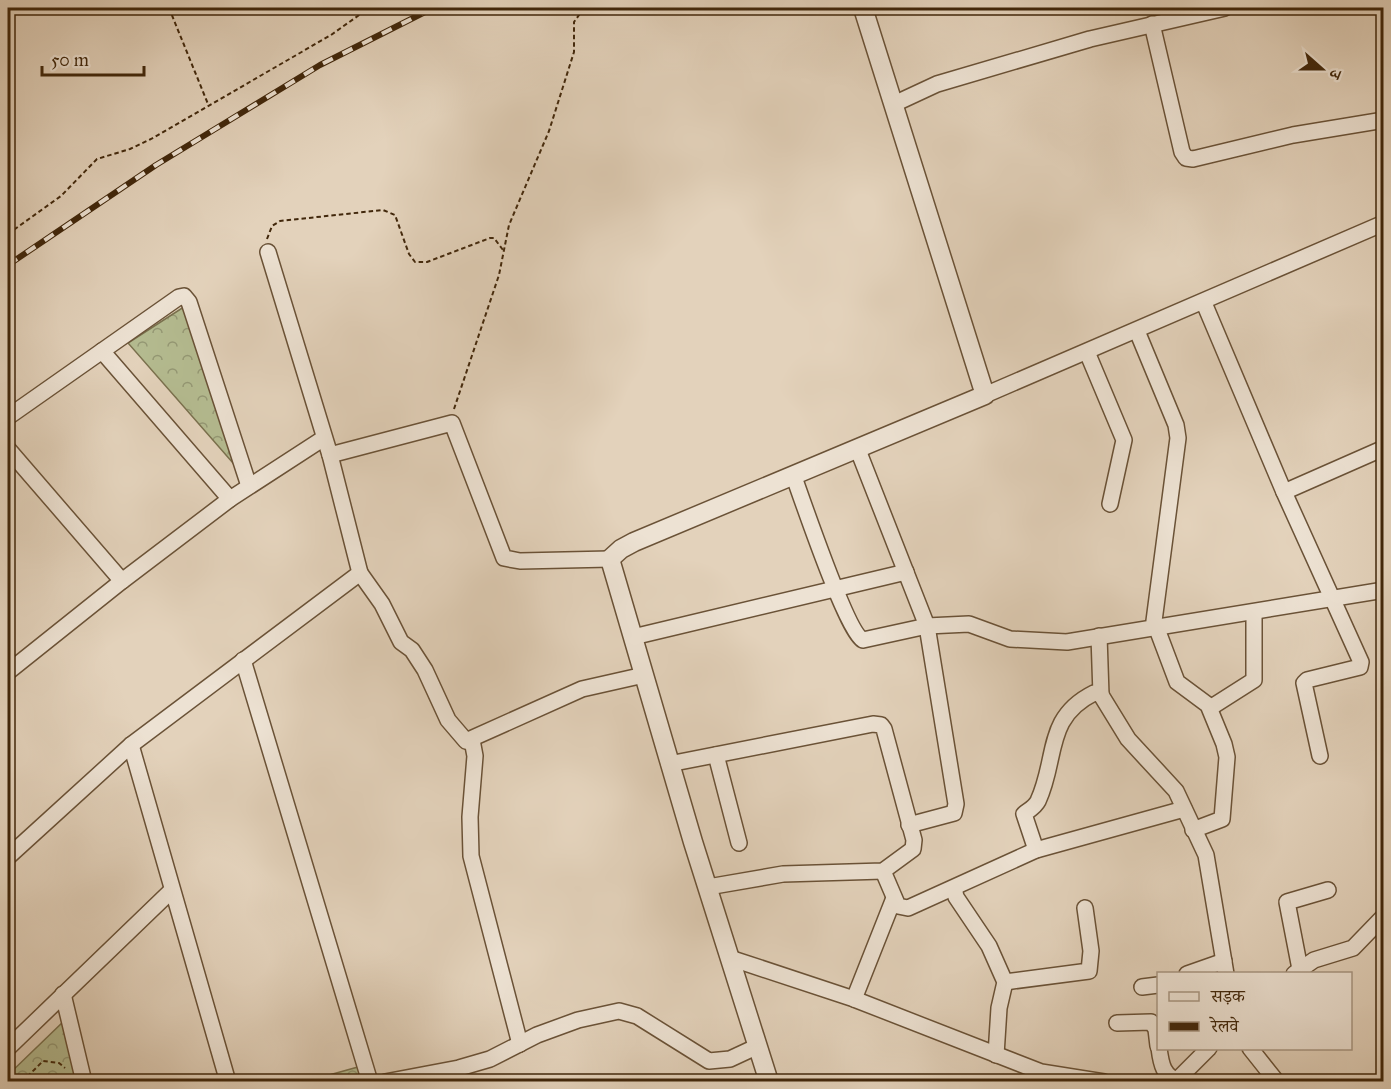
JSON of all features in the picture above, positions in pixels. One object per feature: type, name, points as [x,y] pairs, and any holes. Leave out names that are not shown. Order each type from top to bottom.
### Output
[{"type":"street","points":[[862,8],[986,395]]},
{"type":"street","points":[[894,104],[936,84],[1152,24],[1225,8]]},
{"type":"street","points":[[1152,24],[1182,152],[1186,158],[1193,159],[1293,135],[1383,120]]},
{"type":"street","points":[[330,455],[452,423],[504,558],[520,561],[610,559],[626,546],[1204,303],[1383,224]]},
{"type":"street","points":[[267,252],[330,455],[360,573],[382,604],[401,642],[412,650],[425,670],[436,698],[464,740],[472,740],[572,693],[600,684],[644,675]]},
{"type":"street","points":[[8,417],[179,297],[187,298],[249,486]]},
{"type":"street","points":[[1204,303],[1284,492],[1362,666],[1305,681],[1320,756]]},
{"type":"street","points":[[1137,331],[1178,432],[1153,611],[1156,628],[1177,682],[1210,708],[1227,757],[1223,817],[1221,821],[1193,830]]},
{"type":"street","points":[[102,351],[230,499]]},
{"type":"street","points":[[1087,352],[1124,440],[1110,504]]},
{"type":"street","points":[[10,664],[230,499],[324,438]]},
{"type":"street","points":[[1284,492],[1383,448]]},
{"type":"street","points":[[8,449],[122,580]]},
{"type":"street","points":[[858,450],[927,626],[956,807],[954,813],[909,825]]},
{"type":"street","points":[[794,477],[836,589],[856,634],[863,640],[927,626],[974,624],[1014,640],[1067,642],[1383,590]]},
{"type":"street","points":[[610,559],[669,764],[769,1082]]},
{"type":"street","points":[[633,637],[906,572]]},
{"type":"street","points":[[8,857],[131,745],[354,580],[360,573]]},
{"type":"street","points":[[1210,708],[1254,680],[1254,612]]},
{"type":"street","points":[[1099,636],[1101,694],[1128,739],[1172,786],[1206,855],[1225,967],[1198,972]]},
{"type":"street","points":[[243,660],[370,1082]]},
{"type":"street","points":[[1036,850],[1024,814],[1038,801],[1062,717],[1079,700],[1094,693],[1101,694]]},
{"type":"street","points":[[669,764],[878,724],[884,729],[914,848],[883,871],[783,874],[708,887]]},
{"type":"street","points":[[472,740],[475,756],[470,817],[471,856],[520,1044]]},
{"type":"street","points":[[131,745],[228,1082]]},
{"type":"street","points":[[716,755],[739,843]]},
{"type":"street","points":[[883,871],[894,898],[900,907],[905,909],[1036,850],[1184,808]]},
{"type":"street","points":[[954,888],[956,897],[995,958],[1005,982],[999,1008],[996,1054]]},
{"type":"street","points":[[8,1048],[172,890]]},
{"type":"street","points":[[1328,890],[1287,902],[1297,971],[1314,960],[1353,948],[1383,916]]},
{"type":"street","points":[[854,999],[894,898]]},
{"type":"street","points":[[1005,982],[1089,971],[1091,951],[1085,908]]},
{"type":"street","points":[[730,958],[854,999],[1058,1078],[1104,1082]]},
{"type":"street","points":[[1142,987],[1157,985]]},
{"type":"street","points":[[63,994],[84,1082]]},
{"type":"street","points":[[385,1082],[459,1068],[490,1059],[578,1020],[619,1011],[637,1016],[709,1061],[730,1059],[758,1046]]},
{"type":"street","points":[[1117,1023],[1153,1023],[1157,1039]]},
{"type":"street","points":[[1159,1050],[1162,1067],[1177,1081],[1207,1050]]},
{"type":"street","points":[[1252,1050],[1277,1082]]},
{"type":"path","points":[[169,8],[208,104]]},
{"type":"path","points":[[8,234],[61,196],[97,159],[134,148],[331,35],[369,8]]},
{"type":"path","points":[[452,423],[455,402],[499,275],[509,225],[549,132],[574,52],[574,22],[584,8]]},
{"type":"path","points":[[267,252],[268,231],[275,223],[383,210],[395,215],[415,262],[427,262],[490,238],[494,238],[503,250]]},
{"type":"path","points":[[22,1082],[43,1061],[59,1063],[67,1070]]},
{"type":"green space","points":[[190,303],[240,471],[128,343]]},
{"type":"green space","points":[[64,1021],[78,1081],[8,1082],[8,1075]]},
{"type":"green space","points":[[358,1067],[362,1081],[304,1082]]},
{"type":"railway","points":[[8,265],[156,165],[320,65],[433,8]]}]
